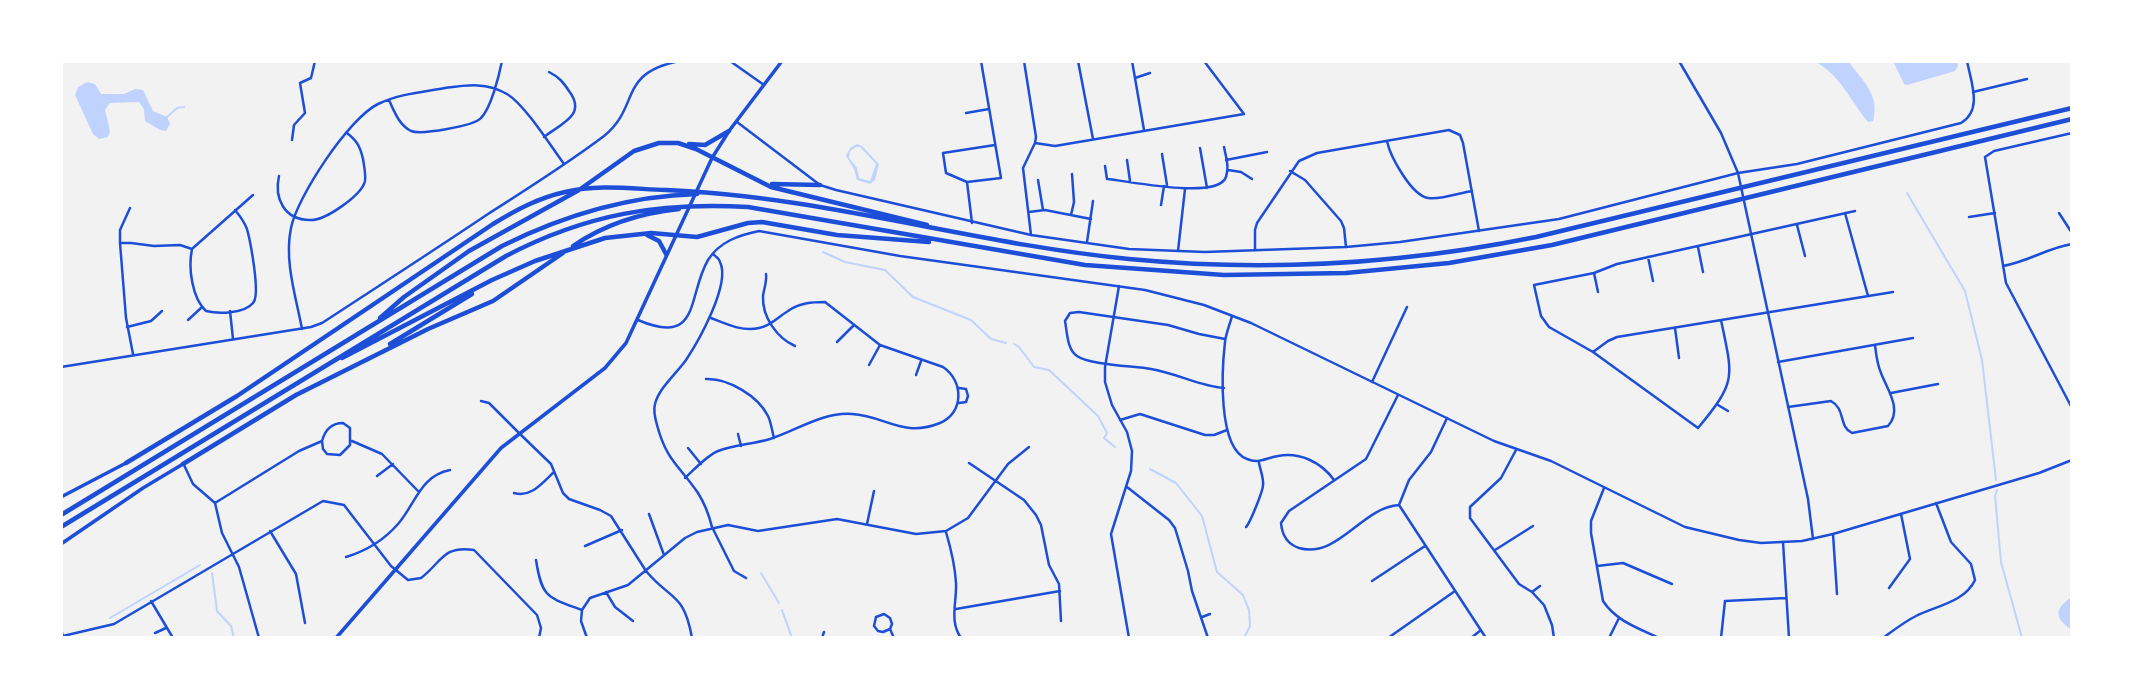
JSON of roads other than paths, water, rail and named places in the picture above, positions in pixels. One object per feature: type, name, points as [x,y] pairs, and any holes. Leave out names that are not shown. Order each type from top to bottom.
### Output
[{"type":"highway","points":[[125,463],[237,396],[519,208],[566,191],[590,188],[720,194],[759,198],[1071,252],[1190,263],[1304,265],[1466,250],[1549,234],[2072,107]]},
{"type":"highway","points":[[63,526],[506,256],[576,225],[625,212],[669,206],[763,209],[1085,265],[1224,275],[1325,274],[1423,266],[1552,244],[2072,119]]},
{"type":"highway","points":[[370,326],[404,297],[469,251],[555,204],[643,147],[659,143],[705,145],[729,131]]},
{"type":"highway","points":[[681,144],[766,184],[965,234]]},
{"type":"highway","points":[[766,184],[820,185]]},
{"type":"highway","points":[[62,514],[502,246],[559,220],[594,209],[659,196],[720,194]]},
{"type":"highway","points":[[183,464],[286,401],[378,353],[493,301],[600,229],[645,213],[711,206]]},
{"type":"highway","points":[[326,365],[534,261],[606,238],[639,234],[709,235],[744,224],[762,222],[837,235],[975,247]]},
{"type":"highway","points":[[639,234],[654,237],[661,243],[666,254]]},
{"type":"highway","points":[[378,353],[499,277]]},
{"type":"main road","points":[[336,638],[501,448],[605,368],[626,343],[712,158],[736,121],[782,61]]},
{"type":"main road","points":[[61,496],[125,463]]},
{"type":"main road","points":[[61,544],[183,464]]},
{"type":"street","points":[[292,140],[294,125],[305,113],[299,83],[311,78],[315,61]]},
{"type":"street","points":[[389,100],[396,116],[411,130],[421,132],[473,124],[487,110],[502,61]]},
{"type":"street","points":[[61,367],[302,329],[322,323],[564,164],[612,127],[639,80],[660,63],[680,61]]},
{"type":"street","points":[[730,61],[764,85]]},
{"type":"street","points":[[981,61],[1001,178],[967,183],[946,173],[943,153],[995,145]]},
{"type":"street","points":[[1024,61],[1035,130],[1035,143],[1023,168],[1031,235]]},
{"type":"street","points":[[1078,61],[1093,139]]},
{"type":"street","points":[[1132,61],[1144,130]]},
{"type":"street","points":[[1035,143],[1055,146],[1244,114],[1204,61]]},
{"type":"street","points":[[1679,61],[1721,133],[1738,173],[1808,499],[1813,538]]},
{"type":"street","points":[[736,121],[820,185],[972,223],[1087,243],[1178,251],[1346,247],[1559,219],[1738,173],[1797,164],[1961,123],[1970,116],[1974,107],[1967,61]]},
{"type":"street","points":[[544,137],[573,115],[577,108],[576,101],[559,77],[549,72]]},
{"type":"street","points":[[1135,78],[1150,73]]},
{"type":"street","points":[[1973,92],[2027,79]]},
{"type":"street","points":[[302,329],[290,264],[290,230],[294,215],[303,195],[346,133],[364,113],[400,96],[467,85],[494,88],[512,98],[564,164]]},
{"type":"street","points":[[967,113],[989,109]]},
{"type":"street","points":[[1255,250],[1257,223],[1298,161],[1307,156],[1455,131],[1463,143],[1479,231]]},
{"type":"street","points":[[279,176],[277,184],[280,204],[284,211],[309,221],[319,219],[356,196],[362,188],[365,172],[361,149],[356,140],[346,133]]},
{"type":"street","points":[[2072,133],[1987,153],[1986,164],[2011,296],[2072,408]]},
{"type":"street","points":[[1387,141],[1394,161],[1420,195],[1432,198],[1472,191]]},
{"type":"street","points":[[1105,166],[1107,179],[1207,188],[1221,183],[1228,170],[1224,147]]},
{"type":"street","points":[[1200,148],[1207,188]]},
{"type":"street","points":[[1226,160],[1267,152]]},
{"type":"street","points":[[1161,205],[1166,186],[1162,154]]},
{"type":"street","points":[[1127,160],[1130,181]]},
{"type":"street","points":[[1228,170],[1241,172],[1252,179]]},
{"type":"street","points":[[1290,171],[1305,180],[1341,221],[1346,247]]},
{"type":"street","points":[[1071,215],[1074,202],[1072,174]]},
{"type":"street","points":[[1038,180],[1043,210]]},
{"type":"street","points":[[967,183],[972,223]]},
{"type":"street","points":[[1178,251],[1185,188]]},
{"type":"street","points":[[235,211],[243,219],[247,231],[257,291],[253,303],[245,309],[212,313],[197,301],[190,258],[192,249],[253,195]]},
{"type":"street","points":[[1087,243],[1093,201]]},
{"type":"street","points":[[130,208],[120,230],[120,243],[132,354]]},
{"type":"street","points":[[1029,212],[1043,210],[1091,219]]},
{"type":"street","points":[[1721,320],[1730,378],[1718,405],[1698,428],[1593,352],[1555,331],[1544,321],[1534,285],[1855,211]]},
{"type":"street","points":[[1845,213],[1868,296]]},
{"type":"street","points":[[1969,217],[1995,213]]},
{"type":"street","points":[[2059,213],[2072,233]]},
{"type":"street","points":[[1797,225],[1805,256]]},
{"type":"street","points":[[638,320],[655,328],[665,329],[684,320],[692,310],[702,274],[713,254],[730,240],[743,234],[766,232],[900,256],[1119,286],[1170,296],[1233,316],[1516,450],[1551,461],[1685,527],[1739,540],[1783,542],[1833,534],[2039,473],[2072,460]]},
{"type":"street","points":[[120,243],[154,247],[180,245],[192,249]]},
{"type":"street","points":[[2003,265],[2024,262],[2050,249],[2072,244]]},
{"type":"street","points":[[1698,247],[1703,272]]},
{"type":"street","points":[[713,254],[720,262],[722,271],[711,318],[656,400],[654,409],[663,446],[707,509],[712,527],[734,571],[746,578]]},
{"type":"street","points":[[1648,257],[1653,281]]},
{"type":"street","points":[[1594,272],[1598,292]]},
{"type":"street","points":[[766,274],[763,304],[771,324],[778,336],[795,346]]},
{"type":"street","points":[[1119,286],[1106,363],[1107,392],[1127,432],[1132,451],[1131,471],[1111,534],[1129,638]]},
{"type":"street","points":[[1593,352],[1617,337],[1893,292]]},
{"type":"street","points":[[685,478],[716,452],[774,438],[820,418],[848,414],[865,415],[905,429],[936,425],[948,420],[957,403],[959,388],[951,373],[880,345],[825,302],[804,304],[790,309],[771,324],[758,329],[739,328],[711,318]]},
{"type":"street","points":[[187,320],[202,307]]},
{"type":"street","points":[[1371,382],[1407,307]]},
{"type":"street","points":[[127,327],[151,321],[163,311]]},
{"type":"street","points":[[230,311],[233,339]]},
{"type":"street","points":[[1224,388],[1209,387],[1165,372],[1077,356],[1071,350],[1065,321],[1070,313],[1079,312],[1168,325],[1225,339]]},
{"type":"street","points":[[1233,316],[1225,339],[1224,419],[1235,449],[1243,459],[1259,463],[1286,455],[1302,457],[1319,464],[1334,480]]},
{"type":"street","points":[[837,342],[854,325]]},
{"type":"street","points":[[1675,328],[1679,358]]},
{"type":"street","points":[[1778,362],[1913,338]]},
{"type":"street","points":[[869,365],[880,345]]},
{"type":"street","points":[[1788,407],[1831,401],[1838,404],[1842,411],[1847,430],[1857,433],[1881,429],[1892,422],[1895,411],[1891,393],[1880,370],[1875,345]]},
{"type":"street","points":[[916,375],[921,360]]},
{"type":"street","points":[[706,379],[715,379],[744,391],[768,416],[774,438]]},
{"type":"street","points":[[1891,393],[1938,384]]},
{"type":"street","points":[[957,403],[966,402],[968,396],[966,389],[959,388]]},
{"type":"street","points":[[2066,397],[2072,394]]},
{"type":"street","points":[[1398,395],[1366,459],[1289,511],[1281,523],[1282,532],[1294,547],[1314,550],[1326,546],[1383,508],[1399,505]]},
{"type":"street","points":[[481,401],[489,403],[543,455],[563,493],[569,499],[605,512],[622,530],[655,582],[678,598],[688,617],[692,638]]},
{"type":"street","points":[[1718,405],[1728,411]]},
{"type":"street","points":[[1121,420],[1140,414],[1205,435],[1227,430]]},
{"type":"street","points":[[1399,505],[1409,480],[1432,452],[1447,418]]},
{"type":"street","points":[[215,503],[299,451],[322,441],[330,427],[340,422],[349,425],[351,441],[345,451],[334,456],[325,452],[322,441]]},
{"type":"street","points":[[738,434],[740,446]]},
{"type":"street","points":[[351,441],[375,450],[393,464],[418,491]]},
{"type":"street","points":[[587,638],[581,621],[582,610],[590,598],[628,585],[685,538],[712,527],[737,525],[758,531],[837,519],[916,534],[946,531],[968,518],[1014,458],[1029,447]]},
{"type":"street","points":[[688,449],[701,464]]},
{"type":"street","points":[[1516,450],[1501,478],[1470,507],[1470,518],[1519,584],[1532,592],[1544,605],[1554,638]]},
{"type":"street","points":[[969,463],[1024,500],[1036,515],[1041,525],[1049,565],[1060,591],[1060,621]]},
{"type":"street","points":[[1246,527],[1252,520],[1263,486],[1259,463]]},
{"type":"street","points":[[183,464],[193,484],[215,503],[222,533],[240,567],[259,638]]},
{"type":"street","points":[[377,477],[393,464]]},
{"type":"street","points":[[346,557],[362,552],[397,525],[418,491],[433,476],[450,470]]},
{"type":"street","points":[[514,493],[523,496],[530,493],[554,472]]},
{"type":"street","points":[[1125,486],[1172,523],[1208,638]]},
{"type":"street","points":[[1604,488],[1591,521],[1603,601],[1619,618],[1659,638]]},
{"type":"street","points":[[867,524],[874,491]]},
{"type":"street","points":[[61,627],[63,637],[114,624],[323,500],[339,502],[350,510],[374,544],[408,580],[415,580],[429,572],[444,554],[456,549],[474,550],[537,615],[541,628],[539,638]]},
{"type":"street","points":[[1883,638],[1913,617],[1958,599],[1972,587],[1975,580],[1971,564],[1951,542],[1936,503]]},
{"type":"street","points":[[1399,505],[1486,638]]},
{"type":"street","points":[[649,514],[664,555]]},
{"type":"street","points":[[1889,587],[1910,559],[1901,514]]},
{"type":"street","points":[[1495,550],[1533,526]]},
{"type":"street","points":[[585,546],[622,530]]},
{"type":"street","points":[[270,531],[296,574],[304,623]]},
{"type":"street","points":[[946,531],[956,579],[953,618],[961,638]]},
{"type":"street","points":[[1833,534],[1837,594]]},
{"type":"street","points":[[1783,542],[1789,638]]},
{"type":"street","points":[[1372,581],[1425,545]]},
{"type":"street","points":[[537,560],[540,585],[546,594],[582,610]]},
{"type":"street","points":[[1597,566],[1623,563],[1672,584]]},
{"type":"street","points":[[1532,592],[1540,586]]},
{"type":"street","points":[[955,609],[1060,591]]},
{"type":"street","points":[[1388,638],[1455,591]]},
{"type":"street","points":[[606,592],[615,607],[633,621]]},
{"type":"street","points":[[1721,638],[1725,601],[1786,598]]},
{"type":"street","points":[[151,601],[173,638]]},
{"type":"street","points":[[890,629],[878,631],[874,626],[876,617],[884,614],[890,618],[890,629],[894,638]]},
{"type":"street","points":[[1202,617],[1210,614]]},
{"type":"street","points":[[1609,638],[1619,618]]},
{"type":"street","points":[[155,633],[166,628]]},
{"type":"street","points":[[1471,638],[1481,630]]},
{"type":"street","points":[[822,638],[824,632]]},
{"type":"water","points":[[1813,61],[1848,61],[1872,96],[1875,112],[1873,121],[1868,122],[1830,72]]},
{"type":"water","points":[[1893,61],[1957,61],[1958,66],[1955,71],[1907,85]]},
{"type":"water","points":[[87,82],[95,84],[101,94],[124,94],[135,89],[143,90],[153,111],[167,117],[170,124],[166,131],[145,121],[144,109],[139,102],[110,103],[105,110],[110,131],[108,137],[99,139],[93,134],[75,95],[78,87]]},
{"type":"water","points":[[857,144],[862,146],[879,164],[875,180],[870,184],[857,180],[846,156],[850,148]],"holes":[[[860,147],[876,164],[870,181],[859,178],[857,168],[849,158],[850,151]]]},
{"type":"water","points":[[2072,597],[2072,630],[2058,614]]},
{"type":"waterway","points":[[167,117],[177,108],[184,107]]},
{"type":"waterway","points":[[1907,193],[1965,291],[1982,360],[1996,480]]},
{"type":"waterway","points":[[823,252],[845,262],[885,270],[913,297],[971,320],[991,339],[1006,343]]},
{"type":"waterway","points":[[1014,344],[1034,367],[1049,370],[1098,416],[1107,433],[1104,438],[1115,447]]},
{"type":"waterway","points":[[1150,469],[1176,483],[1202,516],[1217,572],[1243,595],[1249,610],[1250,626],[1244,638]]},
{"type":"waterway","points":[[1997,490],[1995,496],[2001,562],[2022,638]]},
{"type":"waterway","points":[[110,618],[200,565]]},
{"type":"waterway","points":[[212,573],[217,611],[231,626],[234,638]]},
{"type":"waterway","points":[[761,573],[779,603]]},
{"type":"waterway","points":[[782,610],[792,638]]}]
